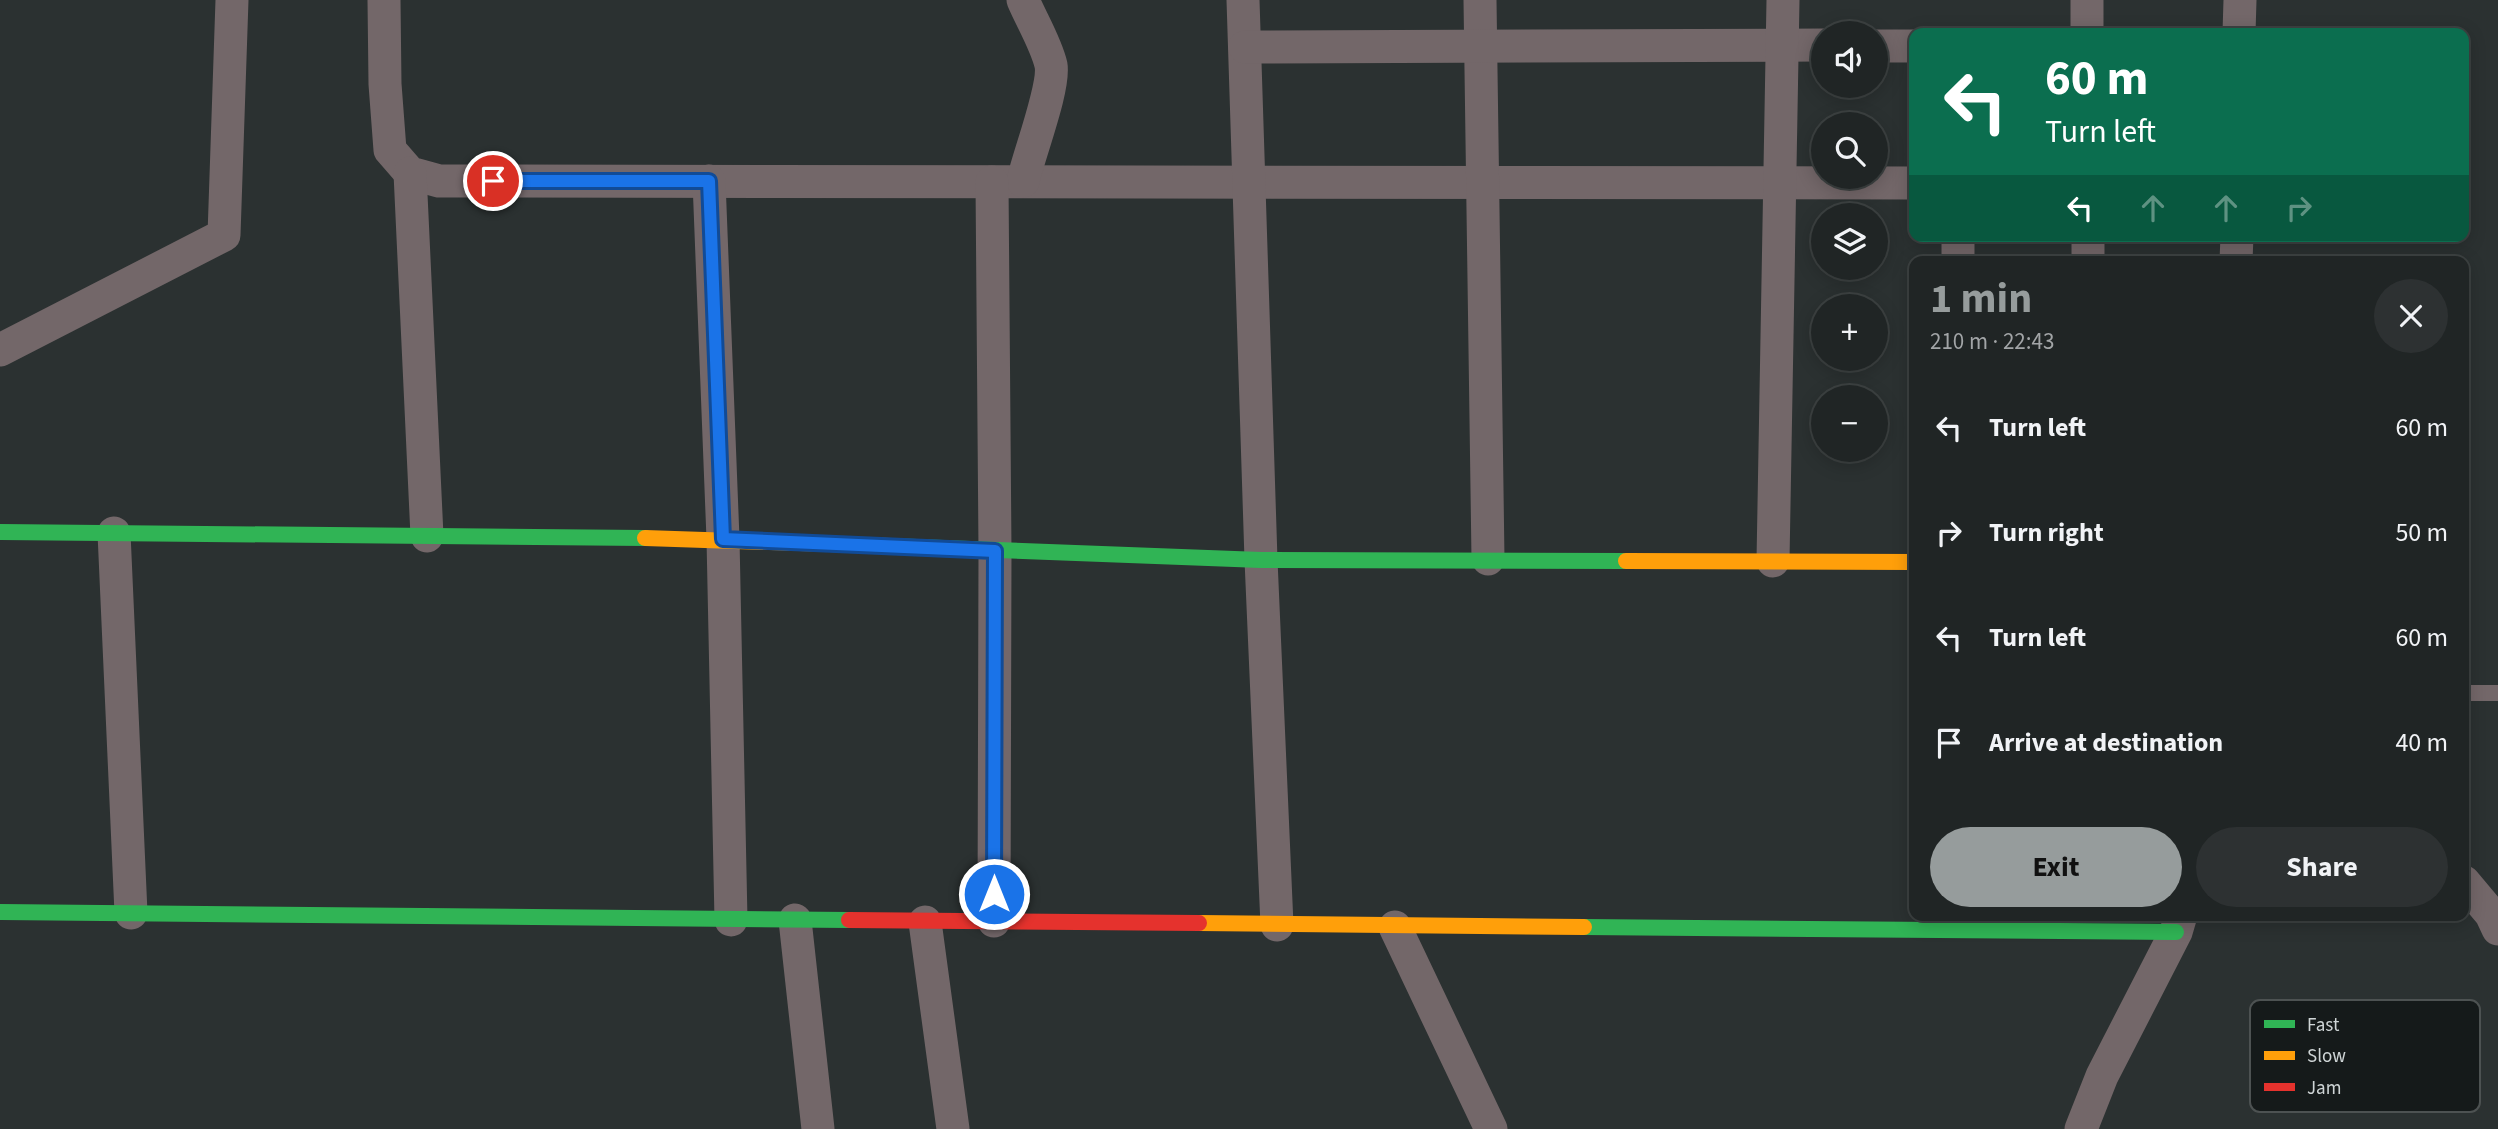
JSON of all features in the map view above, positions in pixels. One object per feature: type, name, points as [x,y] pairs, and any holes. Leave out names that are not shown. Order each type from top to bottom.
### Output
[{"type":"street","points":[[0,350],[224,235],[232,0]]},
{"type":"street","points":[[384,0],[385,84],[390,150],[410,173],[439,181],[1909,183]]},
{"type":"street","points":[[994,921],[995,551],[1007,181],[1031,148],[1052,84],[1051,64],[1023,0]]},
{"type":"street","points":[[1243,0],[1261,560],[1277,925]]},
{"type":"street","points":[[1480,0],[1489,559]]},
{"type":"street","points":[[1773,562],[1783,0]]},
{"type":"street","points":[[2087,0],[2087,28]]},
{"type":"street","points":[[2239,28],[2240,0]]},
{"type":"street","points":[[1245,47],[1811,45]]},
{"type":"street","points":[[1888,46],[1909,46]]},
{"type":"street","points":[[410,173],[427,536]]},
{"type":"street","points":[[709,181],[723,539],[731,920]]},
{"type":"street","points":[[0,532],[723,539],[1261,560],[1909,562]]},
{"type":"street","points":[[114,533],[131,913]]},
{"type":"street","points":[[2469,888],[2491,915],[2498,929]]},
{"type":"street","points":[[0,912],[1395,927],[2178,924],[2102,1076],[2081,1129]]},
{"type":"street","points":[[795,920],[818,1129]]},
{"type":"street","points":[[925,922],[953,1129]]},
{"type":"street","points":[[1395,927],[1491,1129]]},
{"type":"lane","points":[[2469,693],[2498,693]]},
{"type":"traffic: fast","points":[[0,532],[645,538]]},
{"type":"traffic: fast","points":[[890,546],[1261,560],[1626,561]]},
{"type":"traffic: fast","points":[[0,912],[849,920]]},
{"type":"traffic: fast","points":[[1584,927],[2176,932]]},
{"type":"traffic: slow","points":[[645,538],[890,546]]},
{"type":"traffic: slow","points":[[1626,561],[1909,562]]},
{"type":"traffic: slow","points":[[1199,923],[1584,927]]},
{"type":"traffic: jam","points":[[849,920],[1199,923]]},
{"type":"route","points":[[493,181],[709,181],[723,539],[995,551],[994,894]]}]
